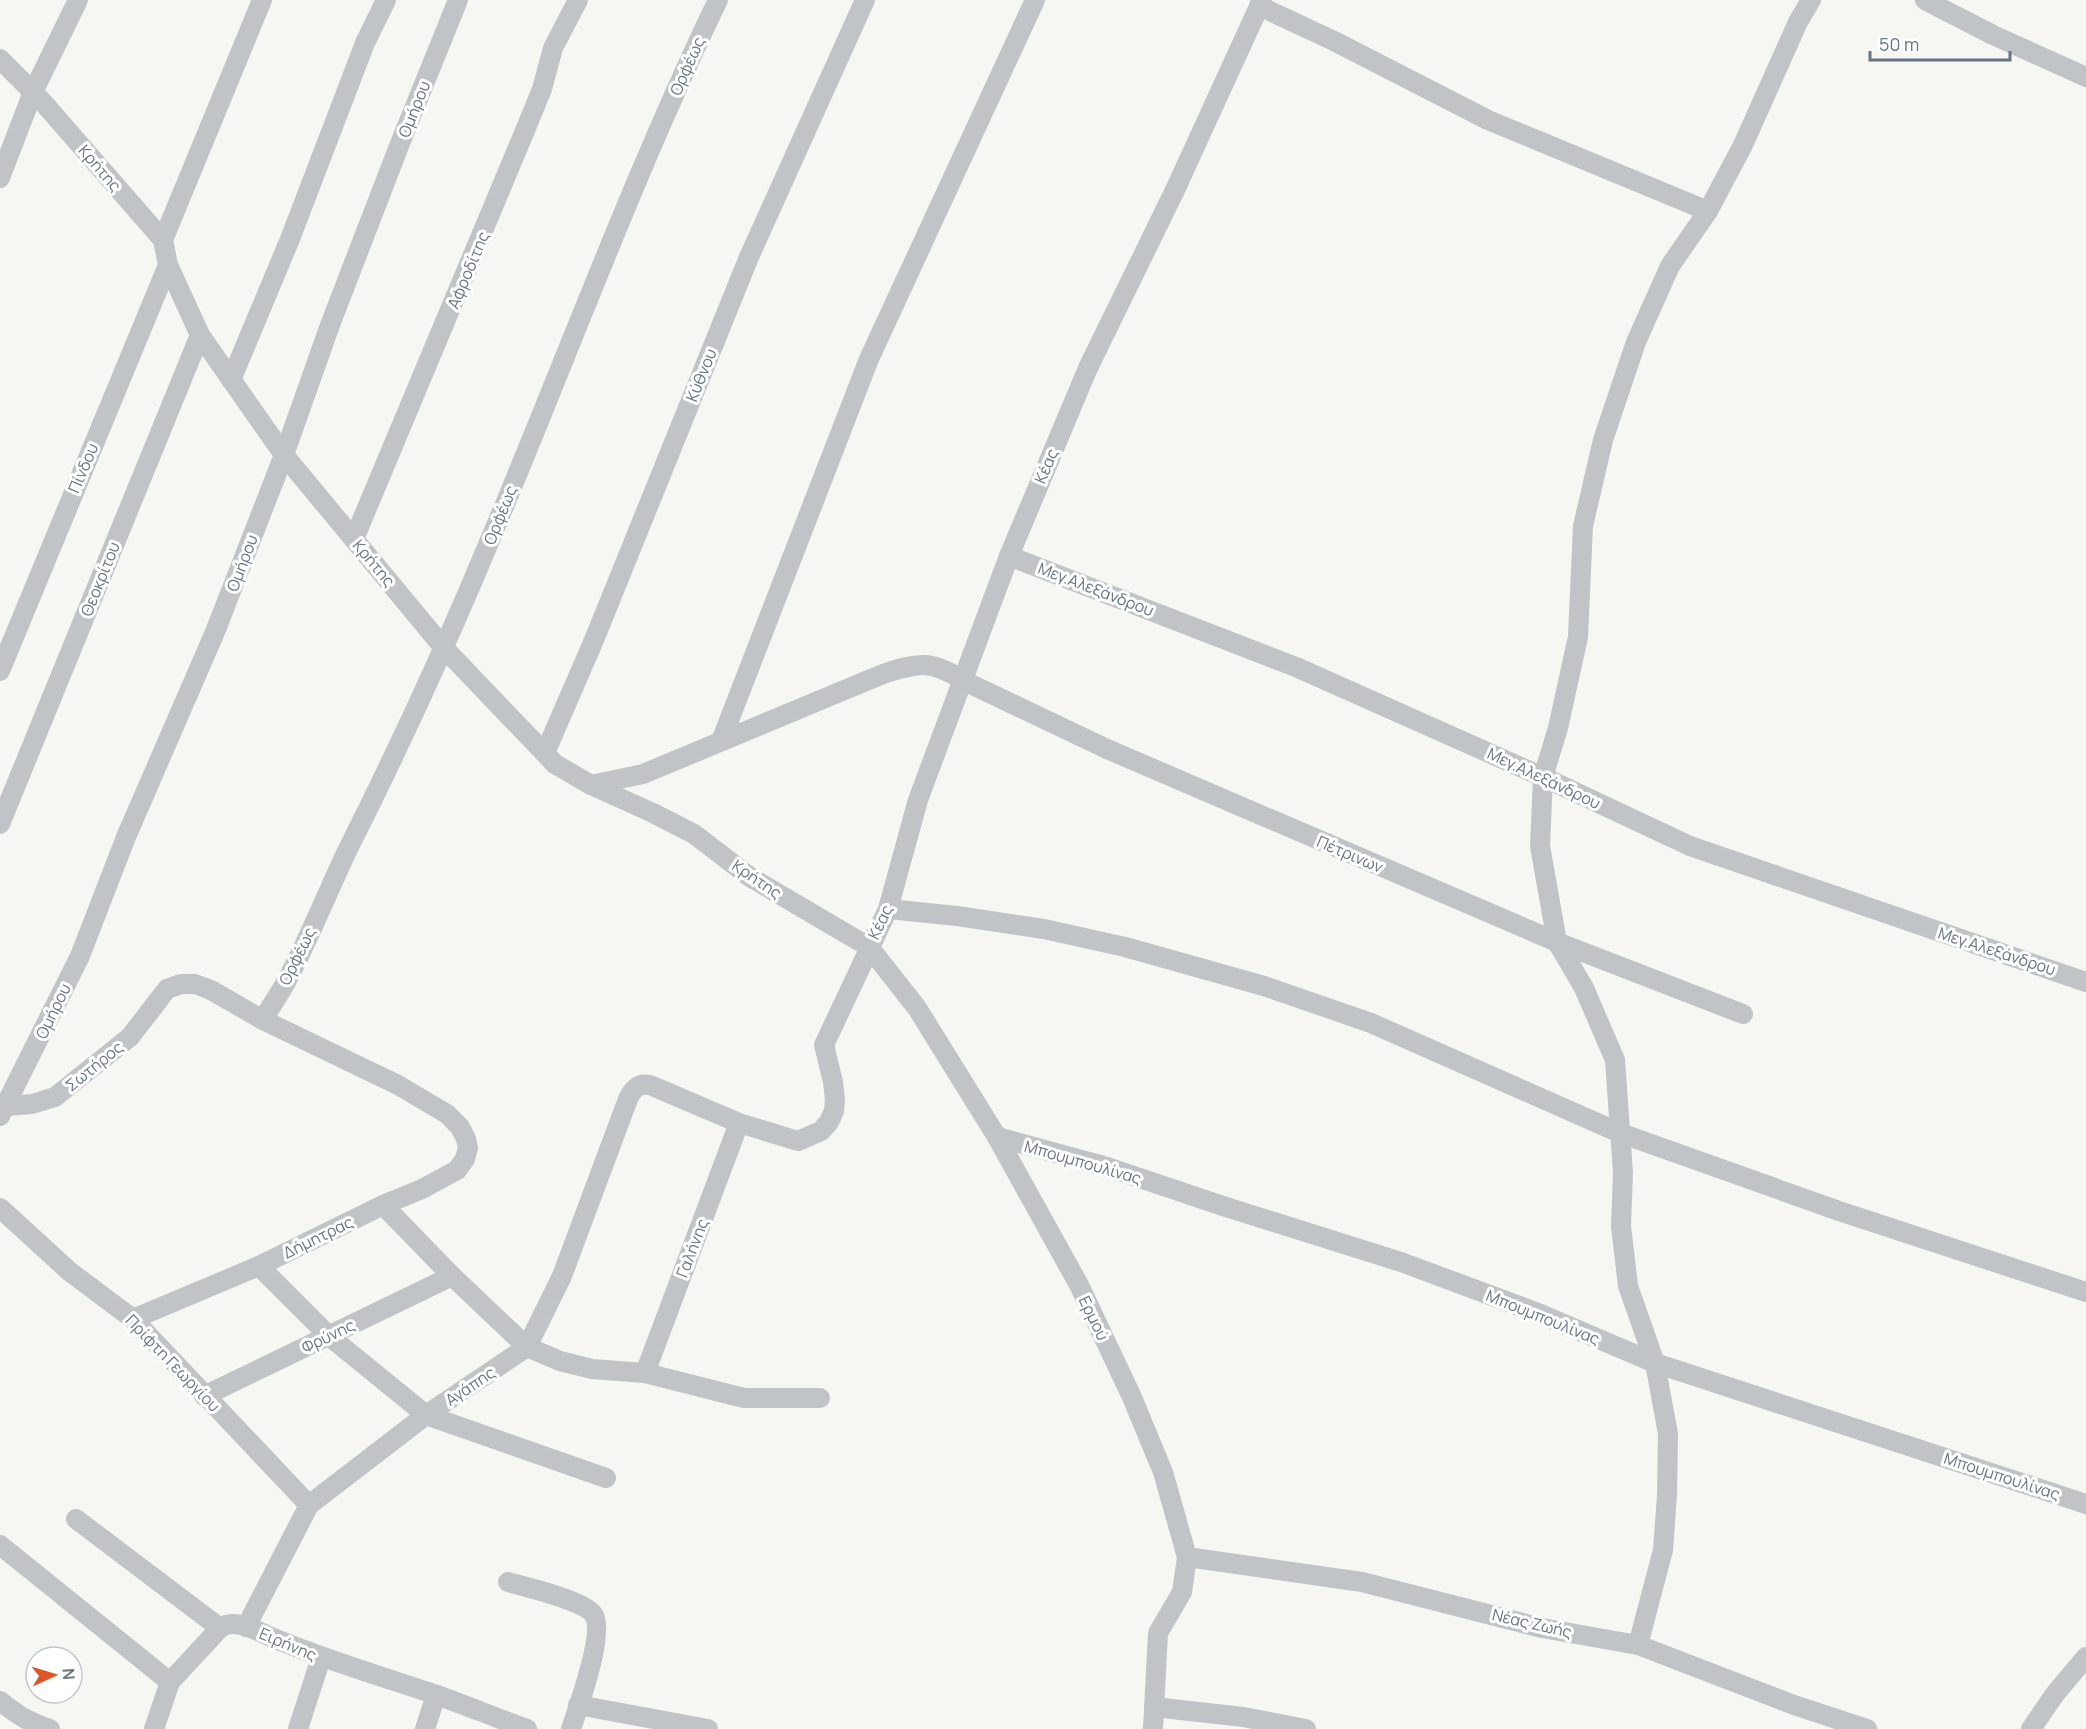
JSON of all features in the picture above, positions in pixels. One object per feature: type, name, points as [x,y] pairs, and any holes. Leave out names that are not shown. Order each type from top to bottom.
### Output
[{"type":"street","points":[[0,178],[33,92],[78,0]]},
{"type":"street","points":[[164,240],[262,0]]},
{"type":"street","points":[[231,380],[290,239],[365,43],[386,0]]},
{"type":"street","name":"Ομήρου","points":[[2,1109],[80,956],[126,837],[215,632],[284,455],[330,325],[458,0]]},
{"type":"street","name":"Αφροδίτης","points":[[354,539],[542,89],[553,48],[578,0]]},
{"type":"street","name":"Ορφέως","points":[[262,1020],[286,981],[334,877],[399,749],[496,525],[586,303],[718,0]]},
{"type":"street","name":"Κύθνου","points":[[545,753],[594,640],[749,257],[865,0]]},
{"type":"street","points":[[721,741],[869,359],[1035,0]]},
{"type":"street","points":[[1638,1645],[1663,1550],[1668,1434],[1655,1363],[1628,1286],[1621,1226],[1623,1173],[1615,1060],[1584,988],[1557,942],[1540,846],[1543,777],[1558,728],[1578,637],[1583,526],[1603,440],[1636,342],[1670,266],[1708,211],[1743,145],[1798,22],[1811,0]]},
{"type":"street","points":[[1925,0],[1993,35],[2086,77]]},
{"type":"street","points":[[1260,3],[1488,120],[1708,211]]},
{"type":"street","name":"Κέας","points":[[628,1099],[635,1087],[640,1084],[650,1085],[739,1123],[798,1141],[821,1131],[829,1122],[834,1111],[835,1100],[824,1045],[868,947],[888,909],[918,800],[1009,556],[1088,368],[1175,190],[1260,3]]},
{"type":"street","name":"Κρήτης","points":[[0,59],[33,92],[164,240],[168,265],[200,335],[284,455],[444,648],[555,764],[591,785],[694,834],[750,877],[868,947]]},
{"type":"street","name":"Πίνδου","points":[[0,671],[168,265]]},
{"type":"street","name":"Θεοκρίτου","points":[[0,824],[200,335]]},
{"type":"street","name":"Μεγ.Αλεξάνδρου","points":[[1009,556],[1296,667],[1543,777],[1690,846],[2086,982]]},
{"type":"street","name":"Πέτρινων","points":[[591,785],[643,774],[908,666],[925,664],[946,669],[963,680],[1107,749],[1557,942],[1743,1014]]},
{"type":"street","points":[[888,909],[957,916],[1044,929],[1125,947],[1264,986],[1371,1023],[1620,1133],[1839,1211],[2086,1292]]},
{"type":"street","name":"Ερμού","points":[[868,947],[917,1008],[997,1137],[1078,1285],[1131,1395],[1162,1472],[1187,1557],[1182,1592],[1158,1633],[1153,1729]]},
{"type":"street","name":"Σωτήρος","points":[[2,1109],[55,1097],[130,1037],[167,989],[181,984],[195,984],[211,990],[262,1020]]},
{"type":"street","name":"Δήμητρας","points":[[133,1319],[259,1266],[383,1205],[422,1189],[457,1170],[465,1159],[468,1148],[466,1139],[460,1127],[447,1114],[398,1085],[262,1020]]},
{"type":"street","name":"Αγάπης","points":[[246,1627],[309,1505],[426,1415],[527,1347],[562,1276],[628,1099]]},
{"type":"street","name":"Γαλήνης","points":[[645,1373],[739,1123]]},
{"type":"street","name":"Μπουμπουλίνας","points":[[997,1137],[1107,1167],[1401,1263],[1538,1313],[1655,1363],[2086,1504]]},
{"type":"street","points":[[383,1205],[452,1276],[527,1347],[560,1361],[592,1369],[645,1373],[744,1398],[820,1398]]},
{"type":"street","name":"Πρίφτη Γεωργίου","points":[[0,1208],[69,1271],[133,1319],[309,1505]]},
{"type":"street","points":[[259,1266],[328,1336],[426,1415],[606,1478]]},
{"type":"street","name":"Φρύνης","points":[[204,1396],[452,1276]]},
{"type":"street","points":[[76,1519],[220,1628],[170,1682],[154,1729]]},
{"type":"street","points":[[0,1545],[170,1682]]},
{"type":"street","name":"Νέας Ζωής","points":[[1187,1557],[1362,1582],[1542,1628],[1638,1645],[1794,1705],[1867,1729]]},
{"type":"street","points":[[508,1582],[555,1595],[588,1609],[593,1614],[598,1628],[597,1638],[571,1729]]},
{"type":"street","name":"Ειρήνης","points":[[220,1628],[224,1624],[246,1627],[321,1658],[436,1695],[527,1729]]},
{"type":"street","points":[[2031,1729],[2055,1694],[2086,1657]]},
{"type":"street","points":[[298,1729],[321,1658]]},
{"type":"street","points":[[425,1729],[436,1695]]},
{"type":"street","points":[[0,1701],[22,1718],[50,1729]]},
{"type":"street","points":[[578,1705],[708,1729]]},
{"type":"street","points":[[1154,1707],[1243,1717],[1306,1729]]}]
